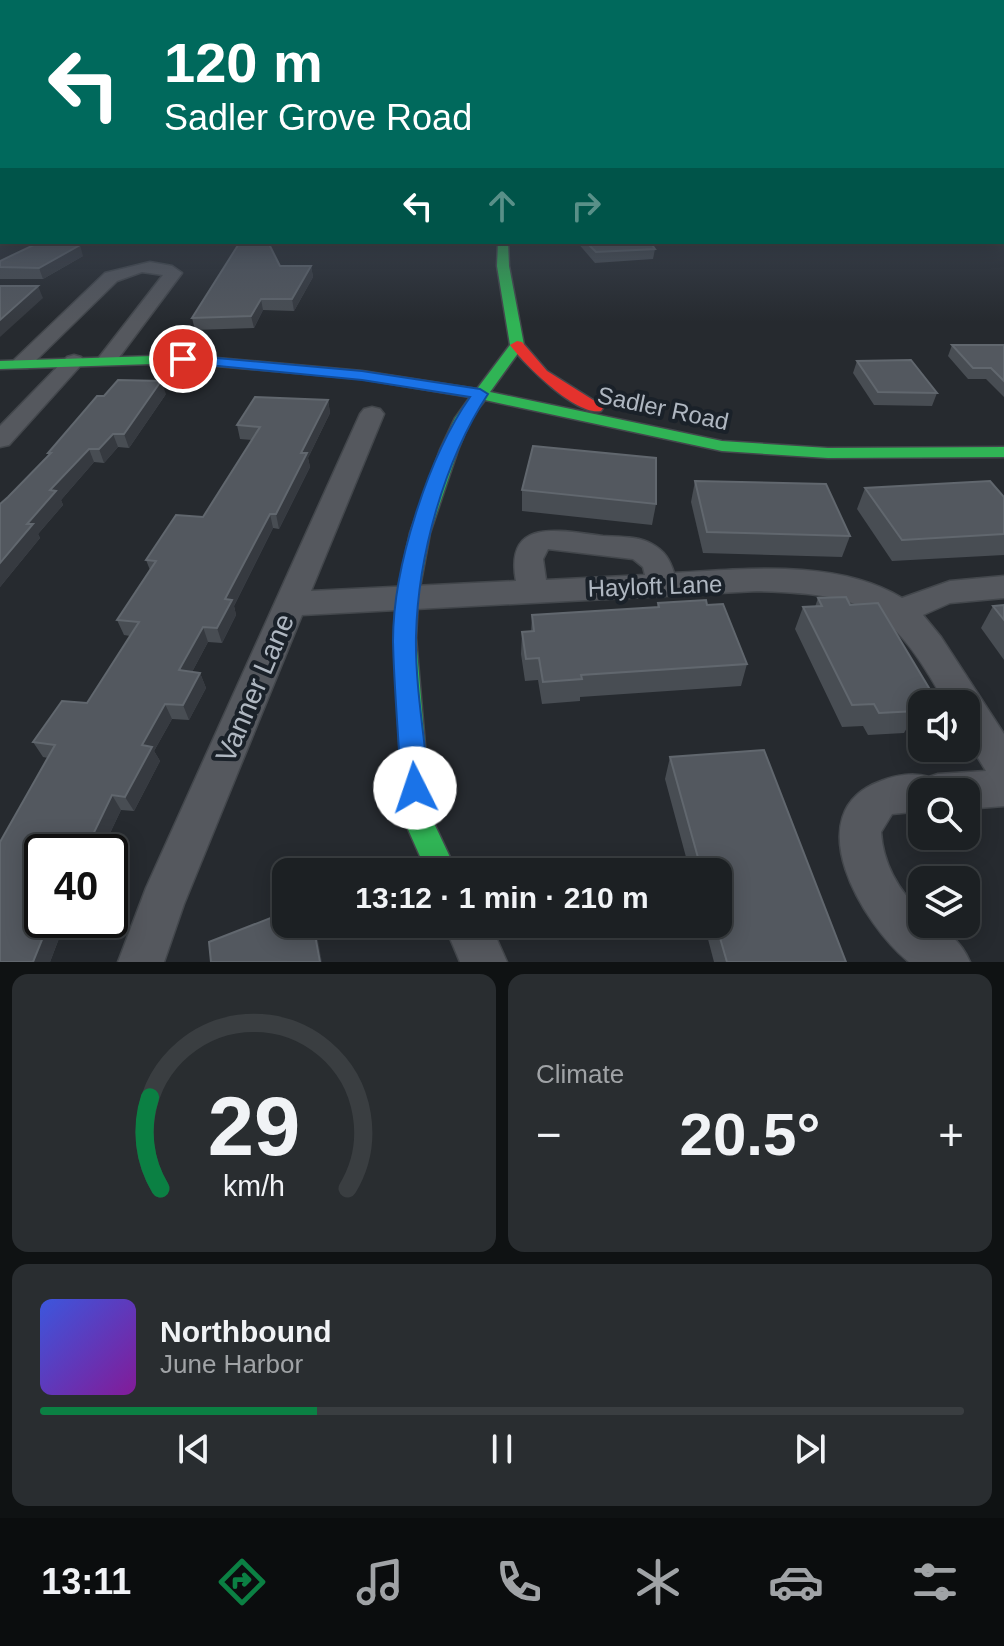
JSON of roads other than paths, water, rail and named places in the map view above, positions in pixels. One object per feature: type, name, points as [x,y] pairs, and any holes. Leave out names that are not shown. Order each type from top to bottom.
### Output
[{"type":"street","points":[[503,244],[504,276],[517,345],[559,387],[628,425]]},
{"type":"street","points":[[21,364],[111,277],[124,271],[154,267],[173,273],[107,360]]},
{"type":"street","points":[[436,858],[417,818],[405,638],[407,598],[420,533],[463,418],[517,345]]},
{"type":"street","name":"Sadler Road","points":[[0,365],[183,359],[250,364],[378,377],[480,394],[722,446],[790,453],[1004,452]]},
{"type":"street","points":[[0,440],[74,361]]},
{"type":"street","name":"Vanner Lane","points":[[141,962],[162,904],[372,414]]},
{"type":"street","points":[[533,591],[527,559],[531,549],[547,539],[641,550],[656,562],[663,585]]},
{"type":"street","name":"Hayloft Lane","points":[[292,604],[663,585],[823,583],[867,593],[901,613],[919,631],[956,690]]},
{"type":"street","points":[[901,613],[929,596],[952,590],[1004,587]]},
{"type":"street","name":"Hayloft Lane","points":[[980,729],[1004,767]]},
{"type":"street","points":[[980,789],[1004,788]]},
{"type":"street","points":[[908,794],[891,795],[874,803],[864,818],[860,836],[863,860],[900,923],[947,962]]},
{"type":"street","points":[[473,938],[484,962]]}]
